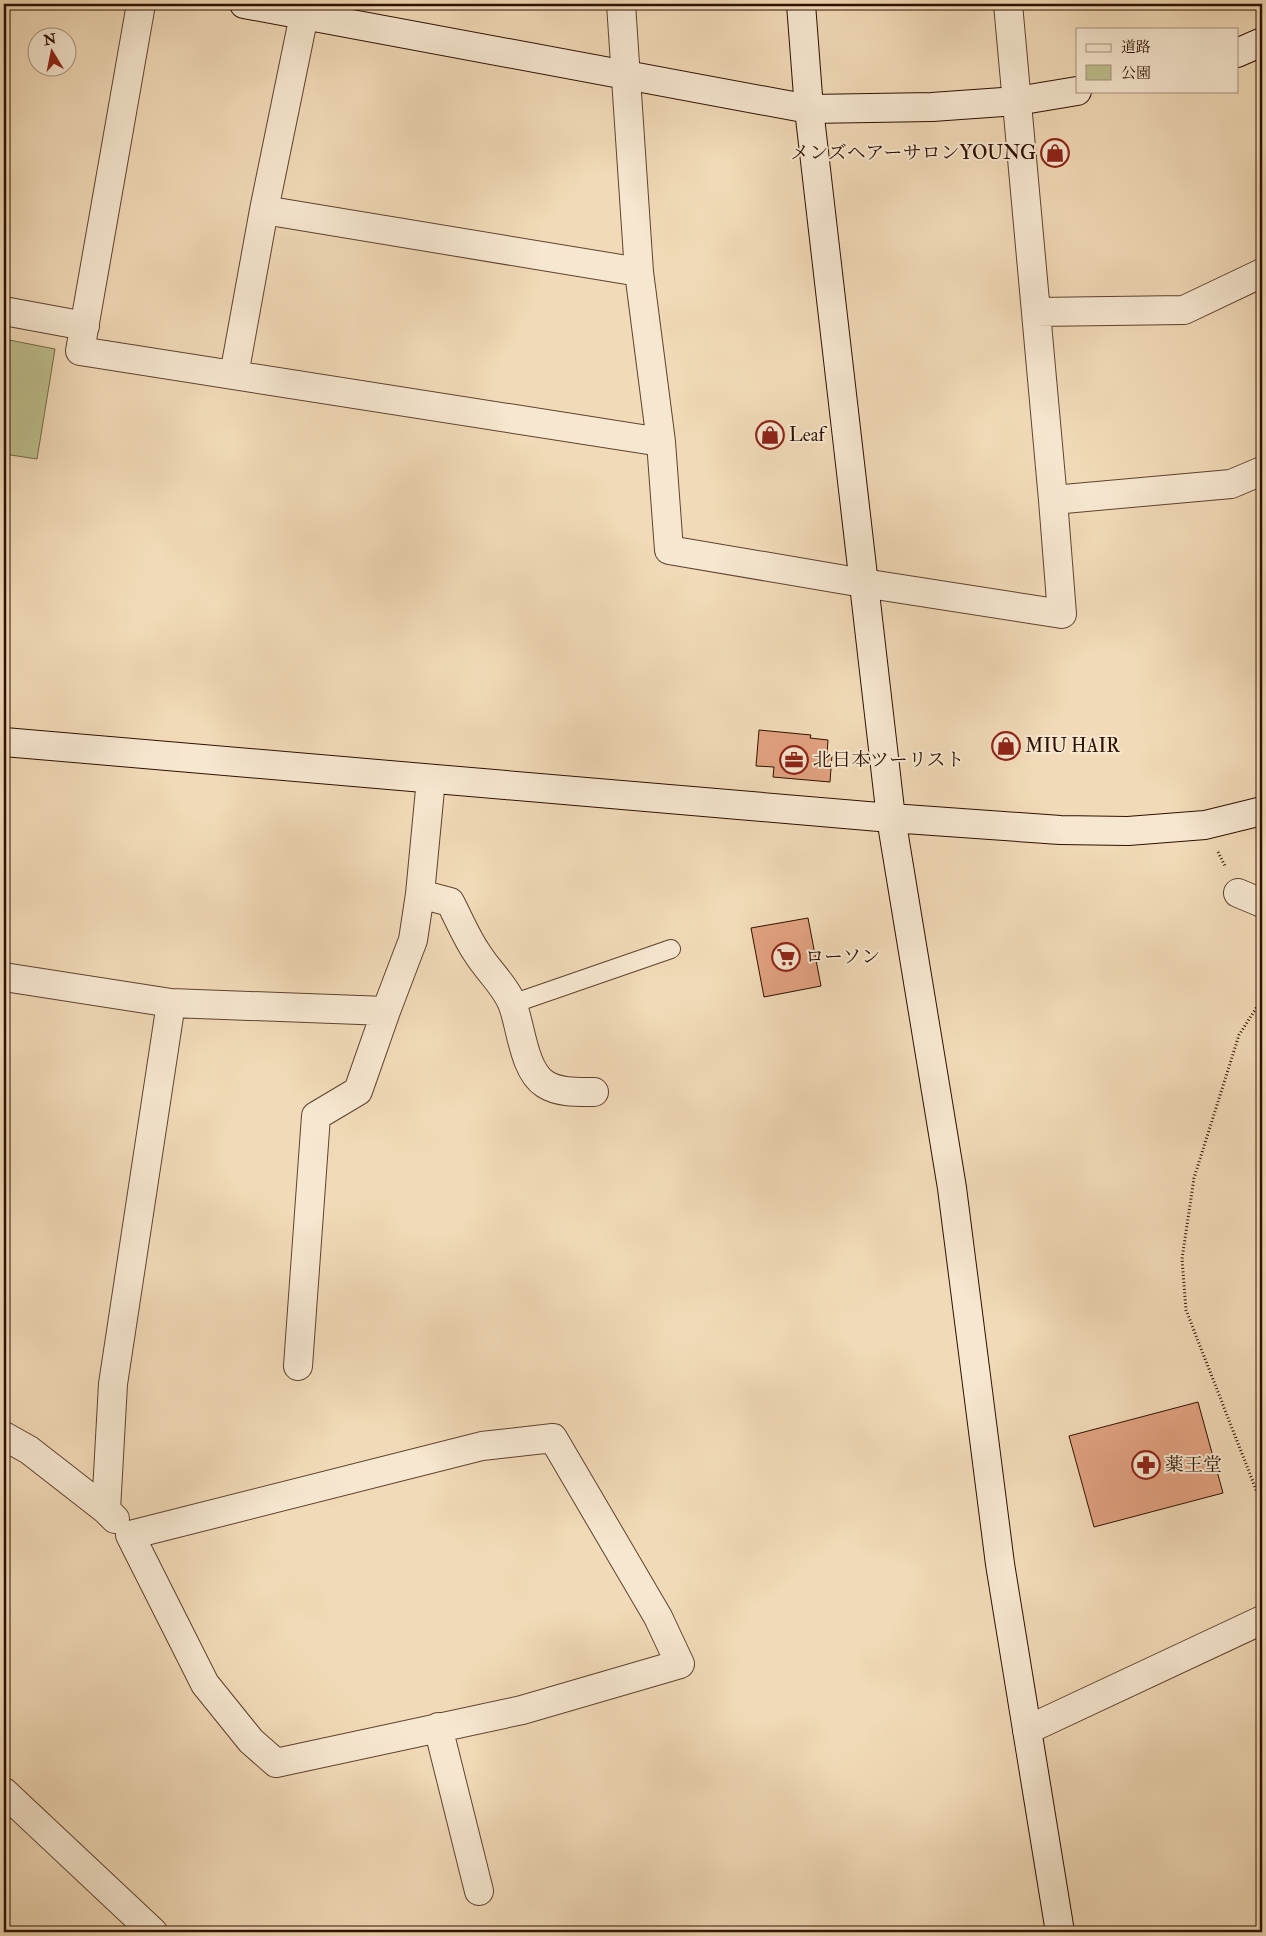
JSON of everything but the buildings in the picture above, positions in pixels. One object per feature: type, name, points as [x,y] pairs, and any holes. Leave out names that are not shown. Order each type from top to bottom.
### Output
[{"type":"street","points":[[141,4],[80,351],[661,442]]},
{"type":"street","points":[[244,4],[809,109],[932,107],[1017,101],[1076,91]]},
{"type":"street","points":[[621,4],[639,272],[661,442],[670,550],[1062,614],[1008,4]]},
{"type":"street","points":[[801,4],[809,109],[891,818],[952,1188],[1000,1564],[1060,1932]]},
{"type":"street","points":[[234,375],[264,210],[304,15]]},
{"type":"street","points":[[1238,53],[1262,42]]},
{"type":"street","points":[[264,210],[639,272]]},
{"type":"street","points":[[1036,312],[1184,310],[1262,273]]},
{"type":"street","points":[[4,311],[85,326]]},
{"type":"street","points":[[1052,500],[1231,484],[1262,471]]},
{"type":"street","points":[[4,742],[891,818],[1060,830],[1128,831],[1205,825],[1262,811]]},
{"type":"street","points":[[298,1366],[316,1116],[358,1091],[413,940],[420,894],[432,779]]},
{"type":"street","points":[[1238,893],[1262,903]]},
{"type":"street","points":[[420,894],[450,902],[477,954],[501,984],[512,1004],[524,1050],[536,1076],[545,1084],[554,1088],[569,1092],[594,1092]]},
{"type":"street","points":[[4,977],[171,1003],[386,1011]]},
{"type":"street","points":[[106,1510],[113,1384],[171,1003]]},
{"type":"street","points":[[4,1436],[29,1450],[106,1510],[130,1535],[205,1684],[251,1741],[276,1763],[522,1710],[680,1664],[658,1617],[552,1438],[482,1446],[130,1535]]},
{"type":"street","points":[[1027,1730],[1262,1620]]},
{"type":"street","points":[[438,1727],[479,1891]]},
{"type":"street","points":[[4,1792],[153,1932]]},
{"type":"lane","points":[[512,1004],[670,949]]},
{"type":"path","points":[[1262,999],[1239,1035],[1194,1178],[1182,1259],[1186,1310],[1262,1505]]},
{"type":"green space","points":[[4,339],[55,349],[37,459],[4,454]]},
{"type":"place","name":"メンズヘアーサロンYOUNG","points":[[1055,153]]},
{"type":"place","name":"Leaf","points":[[770,435]]},
{"type":"place","name":"MIU HAIR","points":[[1006,746]]},
{"type":"place","name":"北日本ツーリスト","points":[[794,760]]},
{"type":"place","name":"ローソン","points":[[786,957]]},
{"type":"place","name":"薬王堂","points":[[1146,1465]]}]
